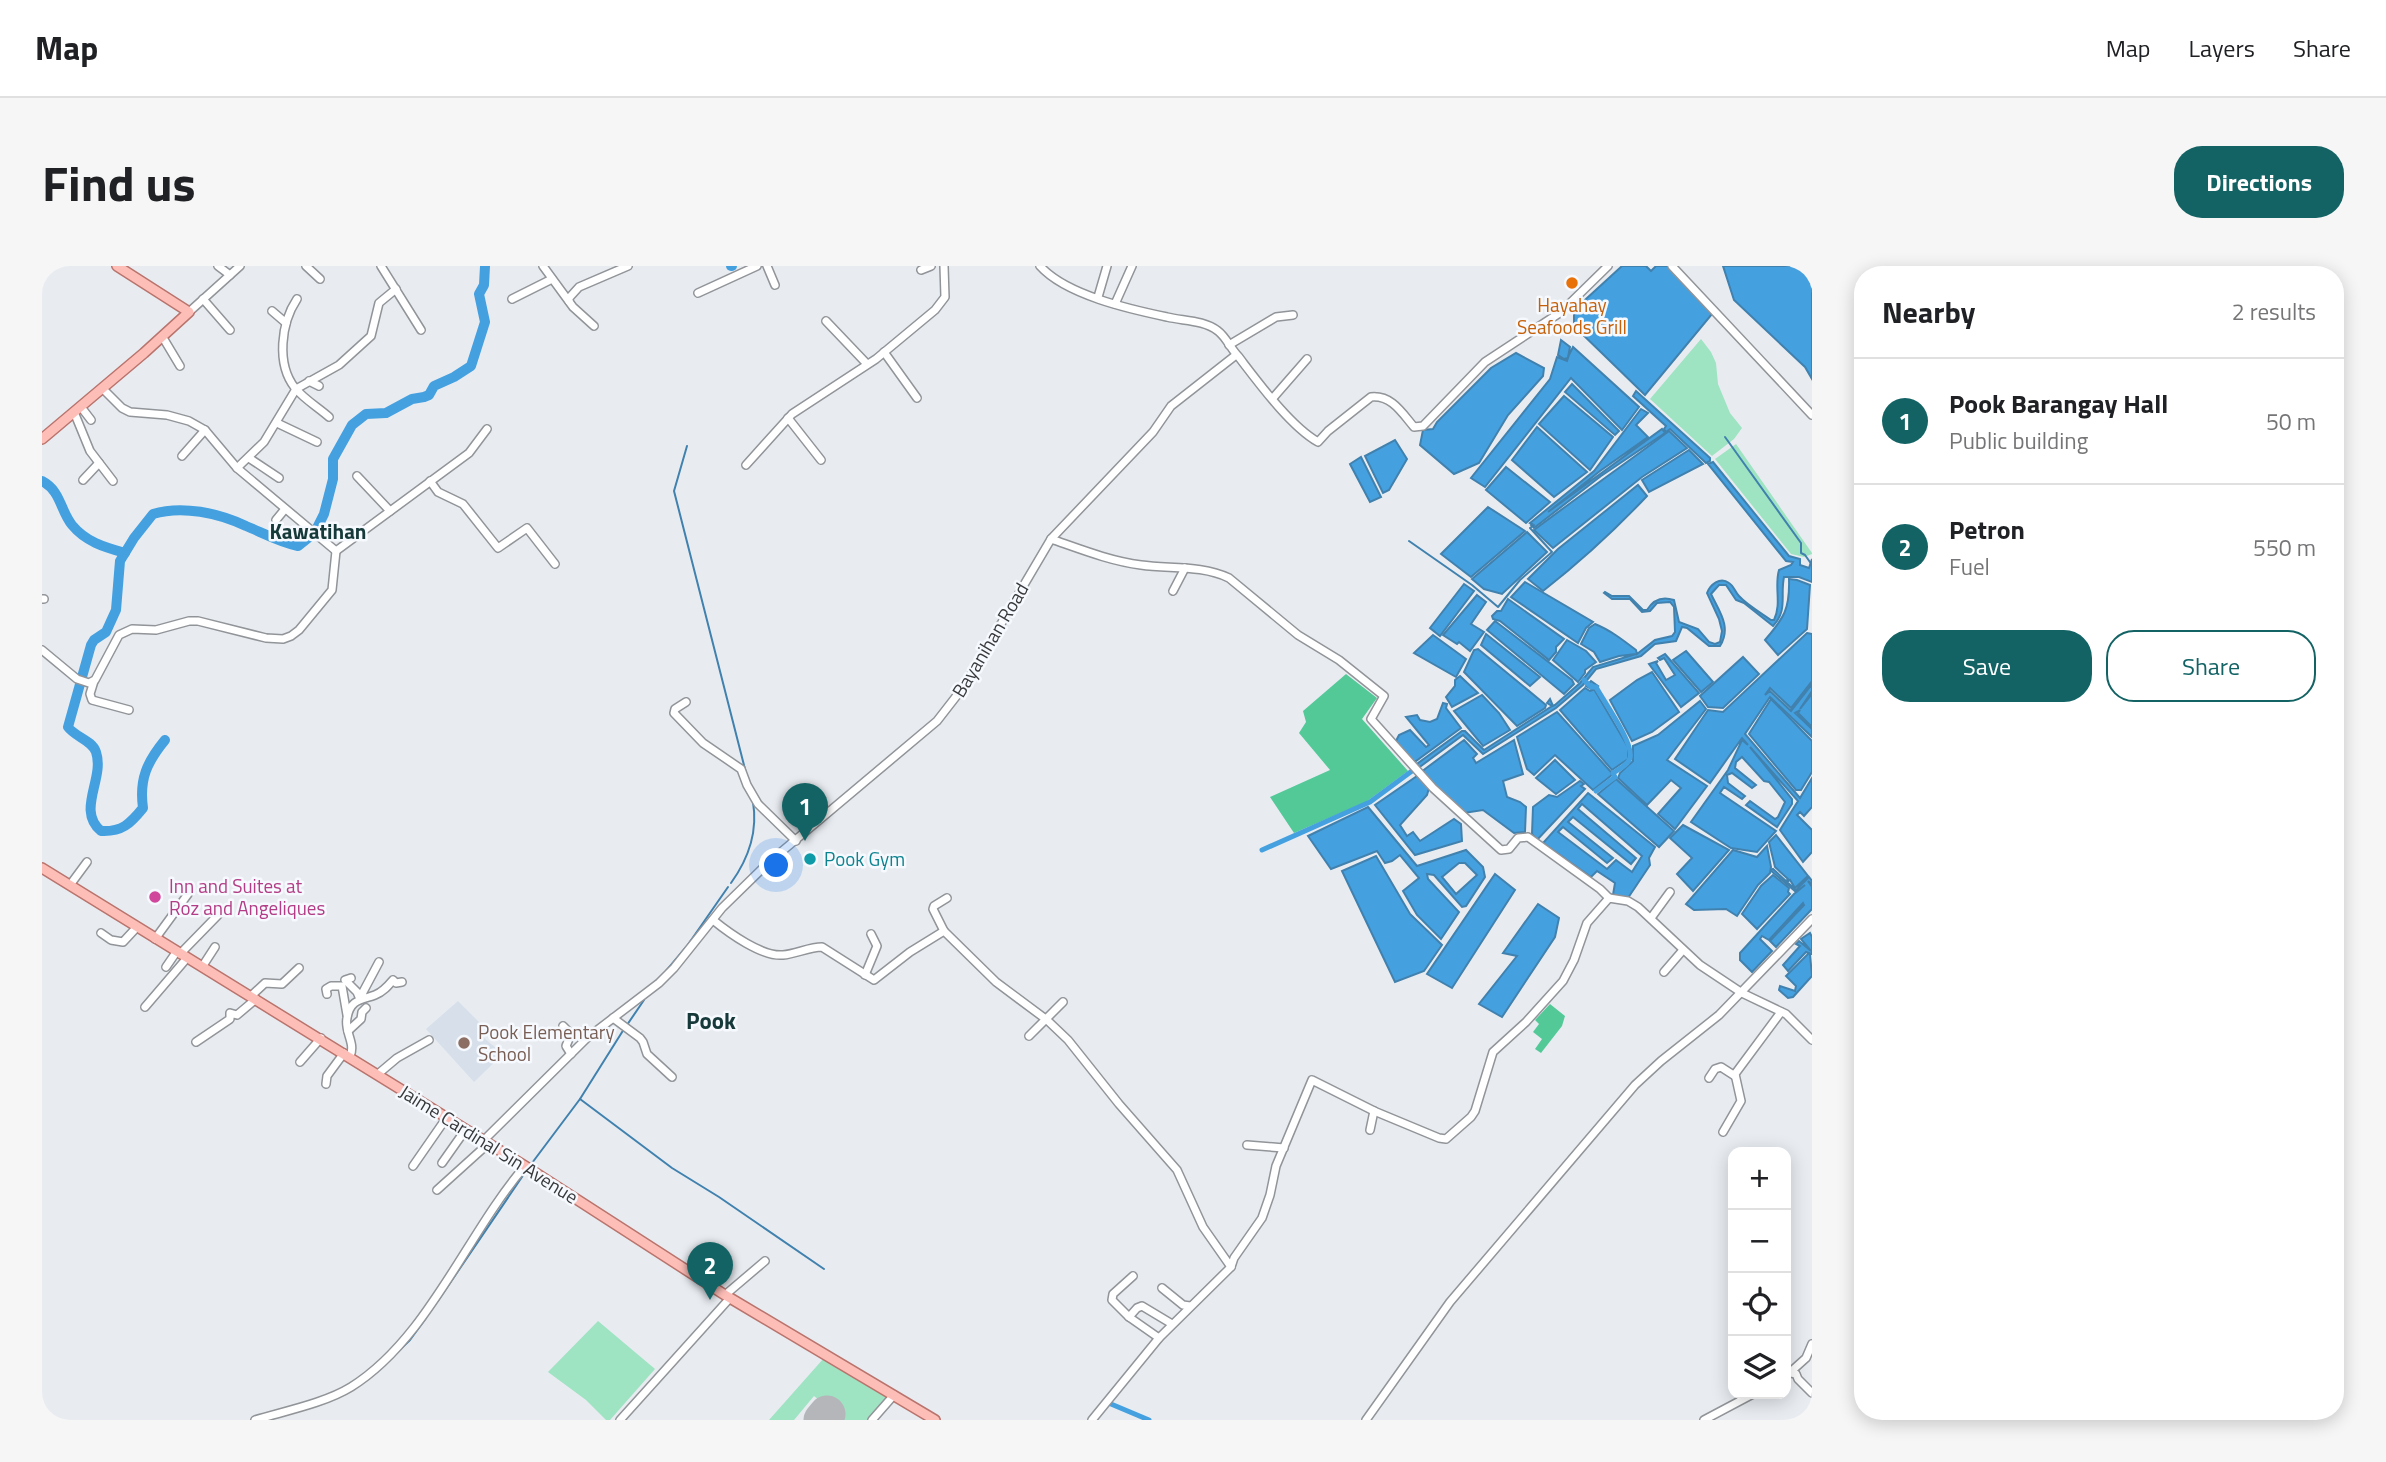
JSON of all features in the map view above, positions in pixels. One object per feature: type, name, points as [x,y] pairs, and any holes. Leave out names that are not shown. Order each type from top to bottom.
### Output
[{"type":"main road","points":[[42,439],[189,312],[118,266]]},
{"type":"main road","name":"Jaime Cardinal Sin Avenue","points":[[42,868],[526,1166],[728,1297],[935,1420]]},
{"type":"street","points":[[218,266],[230,275]]},
{"type":"street","points":[[189,312],[240,266]]},
{"type":"street","points":[[306,266],[320,279]]},
{"type":"street","points":[[381,266],[421,330]]},
{"type":"street","points":[[542,266],[569,301],[594,327]]},
{"type":"street","points":[[569,301],[579,287],[628,266]]},
{"type":"street","points":[[698,293],[757,266]]},
{"type":"street","points":[[767,266],[775,285]]},
{"type":"street","points":[[921,270],[931,266]]},
{"type":"street","points":[[746,464],[788,418],[884,352],[935,310],[945,297],[944,266]]},
{"type":"street","points":[[1040,266],[1069,287],[1115,304],[1204,323],[1220,332],[1273,398],[1310,438],[1318,443],[1328,431],[1371,397],[1378,396],[1393,402],[1412,425],[1418,428],[1423,426],[1485,362],[1561,312],[1606,267]]},
{"type":"street","points":[[1098,297],[1107,266]]},
{"type":"street","points":[[1115,304],[1132,266]]},
{"type":"street","points":[[1672,266],[1812,415]]},
{"type":"street","points":[[512,299],[552,279]]},
{"type":"street","points":[[237,468],[249,458],[277,423],[296,389],[348,358],[371,336],[379,303],[396,289]]},
{"type":"street","points":[[203,299],[230,330]]},
{"type":"street","points":[[297,299],[289,311],[286,323],[284,360],[287,375],[296,389],[330,417]]},
{"type":"street","points":[[272,311],[286,323]]},
{"type":"street","points":[[1230,345],[1276,317],[1293,315]]},
{"type":"street","points":[[826,321],[867,364]]},
{"type":"street","points":[[162,336],[180,366]]},
{"type":"street","points":[[884,352],[917,398]]},
{"type":"street","name":"Bayanihan Road","points":[[437,1190],[587,1038],[659,983],[737,891],[937,721],[965,685],[1051,538],[1153,432],[1171,407],[1236,355]]},
{"type":"street","points":[[1273,398],[1307,359]]},
{"type":"street","points":[[309,381],[319,386]]},
{"type":"street","points":[[103,389],[122,408],[130,412],[167,415],[188,421],[205,430],[237,468],[337,551]]},
{"type":"street","points":[[78,410],[91,420]]},
{"type":"street","points":[[78,410],[86,443],[113,481]]},
{"type":"street","points":[[788,418],[821,460]]},
{"type":"street","points":[[277,423],[317,443]]},
{"type":"street","points":[[129,710],[92,701],[90,694],[94,681],[119,635],[132,629],[156,630],[198,621],[266,638],[283,639],[291,636],[299,631],[332,590],[337,551],[468,453],[487,429]]},
{"type":"street","points":[[182,456],[205,430]]},
{"type":"street","points":[[249,458],[279,478]]},
{"type":"street","points":[[83,480],[99,463]]},
{"type":"street","points":[[357,476],[390,511]]},
{"type":"street","points":[[430,481],[438,492],[463,504],[498,548],[527,528],[555,564]]},
{"type":"street","points":[[276,520],[285,509]]},
{"type":"street","points":[[1051,538],[1098,555],[1140,565],[1185,568],[1229,578],[1298,635],[1359,674],[1385,696],[1371,719],[1439,794],[1501,850],[1509,849],[1518,838],[1528,837],[1609,898],[1628,901],[1651,918],[1700,965],[1742,993],[1781,1012],[1812,1040]]},
{"type":"street","points":[[1173,591],[1185,568]]},
{"type":"street","points":[[42,650],[81,680],[94,681]]},
{"type":"street","points":[[687,702],[675,709],[674,713],[703,743],[741,769],[758,804],[796,841]]},
{"type":"street","points":[[70,886],[87,862]]},
{"type":"street","points":[[1651,918],[1670,892]]},
{"type":"street","points":[[156,939],[188,894]]},
{"type":"street","points":[[947,898],[933,909],[944,931],[996,982],[1047,1020],[1068,1040],[1177,1170],[1203,1227],[1231,1267]]},
{"type":"street","points":[[1091,1420],[1159,1338],[1231,1267],[1234,1258],[1262,1218],[1276,1166],[1312,1080],[1374,1111],[1443,1139],[1448,1137],[1471,1117],[1493,1052],[1526,1022],[1563,981],[1574,960],[1587,923],[1609,898]]},
{"type":"street","points":[[145,1007],[182,954],[218,915]]},
{"type":"street","points":[[1366,1420],[1450,1302],[1635,1085],[1719,1015],[1812,919]]},
{"type":"street","points":[[713,920],[730,934],[766,953],[786,955],[822,947],[874,980],[910,952],[944,931]]},
{"type":"street","points":[[101,933],[111,940],[123,942],[136,927]]},
{"type":"street","points":[[865,975],[877,946],[872,934]]},
{"type":"street","points":[[202,967],[215,947]]},
{"type":"street","points":[[1664,972],[1683,950]]},
{"type":"street","points":[[166,967],[182,954]]},
{"type":"street","points":[[347,1016],[361,998],[379,962]]},
{"type":"street","points":[[195,1042],[230,1019],[230,1013],[237,1015],[265,983],[282,984],[299,968]]},
{"type":"street","points":[[351,978],[345,981],[361,998]]},
{"type":"street","points":[[361,998],[374,996],[393,980],[396,983],[401,982]]},
{"type":"street","points":[[326,1083],[327,1076],[353,1047],[342,986],[331,986],[326,989],[327,994]]},
{"type":"street","points":[[1029,1036],[1063,1002]]},
{"type":"street","points":[[348,1031],[361,1019],[366,1008]]},
{"type":"street","points":[[1735,1076],[1781,1012]]},
{"type":"street","points":[[613,1018],[640,1038],[647,1054],[672,1077]]},
{"type":"street","points":[[563,1026],[571,1034],[566,1046],[571,1054]]},
{"type":"street","points":[[300,1062],[321,1038]]},
{"type":"street","points":[[378,1074],[397,1058],[429,1040]]},
{"type":"street","points":[[1709,1078],[1715,1069],[1721,1067],[1735,1076],[1741,1101],[1723,1132]]},
{"type":"street","points":[[1370,1130],[1374,1111]]},
{"type":"street","points":[[413,1166],[447,1117]]},
{"type":"street","points":[[442,1163],[466,1129]]},
{"type":"street","points":[[1247,1145],[1284,1147]]},
{"type":"street","points":[[255,1420],[350,1388],[396,1349],[432,1302],[526,1166]]},
{"type":"street","points":[[620,1420],[728,1297],[765,1261]]},
{"type":"street","points":[[1133,1276],[1112,1296],[1115,1304],[1159,1338]]},
{"type":"street","points":[[1162,1288],[1183,1305],[1191,1306]]},
{"type":"street","points":[[1129,1317],[1142,1306],[1172,1324]]},
{"type":"street","points":[[1791,1371],[1806,1358],[1812,1345]]},
{"type":"street","points":[[1791,1374],[1797,1375],[1798,1380],[1812,1392]]},
{"type":"street","points":[[872,1420],[894,1395]]},
{"type":"street","points":[[1704,1420],[1744,1399]]},
{"type":"shaded area","name":"Pook Elementary School","points":[[458,1001],[481,1024],[477,1032],[503,1054],[474,1082],[426,1029]]},
{"type":"green space","points":[[1701,339],[1716,363],[1718,384],[1730,413],[1742,428],[1734,439],[1712,456],[1650,399]]},
{"type":"green space","points":[[1736,444],[1812,554],[1804,557],[1791,554],[1715,459]]},
{"type":"green space","points":[[1346,674],[1377,698],[1362,719],[1408,771],[1366,802],[1294,833],[1270,797],[1330,770],[1299,733],[1306,722],[1303,711]]},
{"type":"green space","points":[[1550,1004],[1565,1016],[1562,1026],[1541,1053],[1535,1049],[1542,1039],[1533,1032],[1539,1024],[1535,1020]]},
{"type":"green space","points":[[598,1321],[655,1369],[610,1420],[606,1420],[586,1400],[548,1372]]},
{"type":"green space","points":[[824,1358],[889,1399],[870,1420],[843,1420],[814,1396],[794,1420],[769,1420]]},
{"type":"water","points":[[1622,266],[1646,266],[1651,271],[1656,266],[1668,266],[1712,314],[1645,395],[1574,326],[1574,310]]},
{"type":"water","points":[[1723,266],[1812,266],[1812,379],[1805,367],[1734,300]]},
{"type":"water","points":[[1561,340],[1570,347],[1568,357],[1573,347],[1639,407],[1622,430],[1571,378],[1485,487],[1471,478],[1550,379],[1557,357],[1567,361],[1568,358],[1564,359],[1558,355]]},
{"type":"water","points":[[1516,353],[1544,368],[1543,376],[1508,415],[1479,463],[1454,474],[1420,445],[1423,430],[1433,429],[1491,368]]},
{"type":"water","points":[[1572,384],[1619,431],[1615,435],[1565,392]]},
{"type":"water","points":[[1636,391],[1710,458],[1710,461],[1706,463],[1670,429],[1666,432],[1666,426],[1633,396]]},
{"type":"water","points":[[1564,396],[1613,437],[1590,470],[1539,424]]},
{"type":"water","points":[[1641,409],[1648,413],[1636,425],[1648,437],[1548,512],[1662,429],[1665,433],[1601,476],[1534,528],[1530,523],[1594,471]]},
{"type":"water","points":[[1537,427],[1587,472],[1554,497],[1512,460]]},
{"type":"water","points":[[1669,431],[1687,448],[1642,477],[1553,548],[1534,530],[1568,505]]},
{"type":"water","points":[[1395,440],[1407,459],[1389,490],[1383,493],[1365,456]]},
{"type":"water","points":[[1689,450],[1703,464],[1649,492],[1642,480]]},
{"type":"water","points":[[1361,457],[1381,497],[1370,502],[1350,464]]},
{"type":"water","points":[[1713,462],[1789,556],[1800,559],[1800,565],[1809,568],[1812,559],[1812,582],[1799,577],[1784,577],[1782,609],[1773,626],[1744,603],[1736,600],[1726,585],[1719,585],[1711,594],[1725,626],[1720,646],[1709,646],[1682,627],[1676,641],[1655,644],[1641,656],[1596,669],[1583,685],[1556,708],[1483,754],[1463,735],[1417,769],[1414,766],[1462,731],[1484,750],[1552,706],[1547,703],[1550,699],[1553,706],[1555,705],[1580,683],[1593,667],[1636,654],[1600,662],[1594,652],[1581,644],[1589,628],[1595,624],[1621,639],[1636,650],[1637,654],[1655,640],[1672,636],[1675,632],[1674,607],[1670,602],[1657,603],[1650,611],[1642,612],[1630,599],[1612,599],[1605,592],[1612,596],[1629,596],[1643,610],[1647,610],[1658,600],[1674,600],[1679,622],[1698,629],[1709,642],[1715,644],[1720,642],[1722,631],[1707,593],[1713,584],[1719,581],[1729,583],[1746,603],[1774,620],[1779,570],[1793,562],[1786,561],[1708,464]]},
{"type":"water","points":[[1506,467],[1550,502],[1526,523],[1486,490]]},
{"type":"water","points":[[1638,485],[1647,496],[1570,569],[1543,591],[1528,579],[1558,549]]},
{"type":"water","points":[[1488,507],[1525,531],[1471,577],[1441,554]]},
{"type":"water","points":[[1527,532],[1547,552],[1502,594],[1484,589],[1472,579]]},
{"type":"water","points":[[1789,579],[1810,585],[1807,629],[1778,655],[1765,640],[1784,612]]},
{"type":"water","points":[[1525,582],[1593,622],[1586,628],[1578,643],[1511,597]]},
{"type":"water","points":[[1464,584],[1474,591],[1440,636],[1430,628]]},
{"type":"water","points":[[1477,595],[1486,602],[1471,624],[1484,632],[1470,651],[1459,642],[1457,644],[1443,635]]},
{"type":"water","points":[[1508,599],[1564,639],[1549,660],[1500,621],[1493,619],[1492,616],[1501,611]]},
{"type":"water","points":[[1495,621],[1574,684],[1564,694],[1487,630]]},
{"type":"water","points":[[1807,633],[1812,634],[1812,681],[1791,708],[1770,688],[1765,695],[1770,691],[1791,711],[1812,684],[1812,691],[1800,709],[1812,694],[1812,727],[1798,713],[1800,710],[1795,713],[1812,729],[1812,737],[1770,697],[1745,734],[1800,798],[1812,778],[1812,807],[1804,816],[1800,812],[1797,815],[1812,830],[1812,852],[1803,862],[1780,830],[1798,801],[1750,747],[1792,799],[1792,804],[1777,827],[1746,805],[1750,801],[1775,819],[1785,802],[1769,782],[1764,781],[1742,757],[1736,762],[1735,768],[1756,785],[1752,788],[1732,773],[1727,775],[1728,783],[1745,796],[1742,799],[1724,787],[1720,793],[1776,831],[1757,852],[1731,848],[1691,822],[1728,770],[1742,740],[1748,745],[1742,738],[1710,783],[1675,759],[1708,710],[1723,712]]},
{"type":"water","points":[[1486,634],[1540,677],[1530,686],[1481,645]]},
{"type":"water","points":[[1433,635],[1466,659],[1456,677],[1414,653]]},
{"type":"water","points":[[1567,640],[1586,651],[1596,662],[1585,670],[1578,682],[1553,660]]},
{"type":"water","points":[[1478,649],[1546,705],[1545,708],[1517,726],[1464,672],[1474,650]]},
{"type":"water","points":[[1686,651],[1713,682],[1701,692],[1673,660]]},
{"type":"water","points":[[1665,654],[1699,693],[1681,707],[1649,664],[1658,661],[1656,663],[1666,680],[1675,675],[1664,658],[1658,658]]},
{"type":"water","points":[[1743,657],[1759,674],[1723,708],[1708,707],[1700,696]]},
{"type":"water","points":[[1652,672],[1679,712],[1652,732],[1632,741],[1610,700]]},
{"type":"water","points":[[1460,676],[1478,693],[1452,707],[1446,697]]},
{"type":"water","points":[[1591,681],[1598,686],[1594,689],[1628,747],[1628,759],[1612,770],[1560,710],[1585,688],[1593,690],[1586,686]]},
{"type":"water","points":[[1482,695],[1510,730],[1483,746],[1454,711]]},
{"type":"water","points":[[1771,699],[1812,741],[1812,772],[1801,790],[1796,790],[1749,734]]},
{"type":"water","points":[[1700,701],[1706,709],[1667,760],[1707,786],[1675,829],[1658,814],[1681,788],[1671,780],[1647,805],[1618,778],[1633,761],[1633,746],[1658,735]]},
{"type":"water","points":[[1443,703],[1447,704],[1446,708],[1461,728],[1412,762],[1396,741],[1399,735],[1410,730],[1426,747],[1429,745],[1406,717],[1417,715],[1420,720],[1430,722],[1437,719]]},
{"type":"water","points":[[1557,712],[1611,772],[1612,775],[1593,790],[1555,755],[1534,775],[1527,769],[1517,737]]},
{"type":"water","points":[[1464,740],[1477,754],[1473,758],[1476,763],[1514,740],[1523,774],[1503,781],[1507,797],[1526,807],[1525,832],[1514,833],[1483,810],[1464,813],[1421,772]]},
{"type":"water","points":[[1555,760],[1575,780],[1556,794],[1536,778]]},
{"type":"water","points":[[1417,776],[1429,788],[1427,795],[1400,825],[1407,836],[1413,832],[1420,841],[1454,819],[1461,824],[1462,841],[1415,855],[1375,805]]},
{"type":"water","points":[[1616,779],[1674,831],[1659,847],[1598,794]]},
{"type":"water","points":[[1580,781],[1585,789],[1537,840],[1532,834],[1533,807],[1549,795],[1557,797]]},
{"type":"water","points":[[1588,793],[1655,847],[1649,858],[1650,865],[1628,898],[1613,895],[1615,883],[1597,871],[1591,877],[1543,843]],"holes":[[[1582,804],[1642,856],[1632,872],[1616,860],[1607,869],[1558,832],[1563,827],[1607,863],[1613,858],[1568,822],[1573,817],[1631,864],[1636,858],[1578,809]]]},
{"type":"water","points":[[1368,807],[1417,866],[1466,850],[1483,867],[1485,877],[1466,906],[1462,907],[1434,875],[1427,874],[1428,879],[1459,912],[1441,939],[1417,915],[1403,891],[1419,878],[1400,855],[1385,863],[1377,851],[1331,869],[1308,836]],"holes":[[[1459,863],[1465,863],[1477,875],[1456,894],[1442,877]]]},
{"type":"water","points":[[1683,825],[1729,850],[1693,891],[1677,874],[1692,858],[1670,838]]},
{"type":"water","points":[[1776,835],[1808,876],[1795,888],[1790,880],[1787,882],[1796,890],[1809,877],[1812,881],[1812,884],[1808,881],[1812,887],[1812,909],[1776,947],[1770,941],[1803,903],[1769,940],[1762,936],[1760,939],[1772,951],[1752,972],[1740,960],[1740,953],[1805,885],[1796,892],[1770,870],[1773,869],[1786,881],[1788,879],[1775,867],[1769,842]]},
{"type":"water","points":[[1767,846],[1770,873],[1758,885],[1737,916],[1726,909],[1694,910],[1686,904],[1733,850],[1757,857]]},
{"type":"water","points":[[1376,856],[1410,914],[1442,945],[1424,971],[1395,982],[1342,871]]},
{"type":"water","points":[[1495,874],[1515,890],[1452,988],[1427,974]]},
{"type":"water","points":[[1773,875],[1789,888],[1790,894],[1757,929],[1742,914],[1761,886]]},
{"type":"water","points":[[1538,904],[1559,918],[1555,937],[1502,1017],[1479,1004],[1517,956],[1503,953]]},
{"type":"water","points":[[1810,933],[1812,937],[1812,976],[1793,997],[1788,998],[1779,990],[1780,986],[1795,991],[1796,986],[1786,976],[1809,953],[1806,952],[1788,971],[1783,965],[1800,946],[1796,944],[1799,941],[1811,951],[1801,939]]},
{"type":"waterway","points":[[316,530],[324,514],[333,479],[333,459],[352,425],[366,414],[386,413],[412,399],[429,395],[434,386],[471,366],[485,322],[479,294],[484,285],[485,266]]},
{"type":"waterway","points":[[1725,437],[1801,543],[1801,553],[1812,565]]},
{"type":"waterway","points":[[687,446],[674,491],[746,773]]},
{"type":"waterway","points":[[42,481],[57,495],[77,531],[96,543],[125,553]]},
{"type":"waterway","points":[[165,740],[153,756],[143,780],[143,808],[125,826],[101,831],[91,814],[98,762],[96,752],[91,744],[68,727],[91,645],[106,632],[116,610],[120,561],[134,538],[153,514],[176,510],[224,517],[298,546],[313,534]]},
{"type":"waterway","points":[[1409,541],[1472,585],[1498,607],[1520,580],[1552,552],[1530,528],[1534,525]]},
{"type":"waterway","points":[[1584,680],[1591,687],[1596,687],[1623,733],[1630,751],[1627,763],[1613,773],[1615,777],[1596,791]]},
{"type":"waterway","points":[[1262,850],[1370,802],[1416,768]]},
{"type":"waterway","points":[[731,883],[751,844],[753,802]]},
{"type":"waterway","points":[[666,971],[728,887]]},
{"type":"waterway","points":[[627,1025],[644,1000]]},
{"type":"waterway","points":[[532,1163],[580,1099],[624,1029]]},
{"type":"waterway","points":[[580,1099],[672,1168],[824,1269]]},
{"type":"waterway","points":[[437,1302],[524,1174]]},
{"type":"waterway","points":[[388,1361],[410,1340],[426,1318]]},
{"type":"waterway","points":[[359,1385],[368,1378]]},
{"type":"waterway","points":[[1111,1404],[1149,1420]]},
{"type":"runway","points":[[822,1420],[827,1414]]},
{"type":"place","name":"Hayahay Seafoods Grill","points":[[1572,283]]},
{"type":"place","name":"Pook Barangay Hall","points":[[805,841]]},
{"type":"place","name":"Pook Gym","points":[[810,859]]},
{"type":"place","name":"Inn and Suites at Roz and Angeliques","points":[[155,897]]},
{"type":"place","name":"Pook Elementary School","points":[[464,1043]]},
{"type":"place","name":"Petron","points":[[710,1300]]},
{"type":"district","name":"Kawatihan","points":[[318,532]]},
{"type":"district","name":"Pook","points":[[711,1021]]}]
